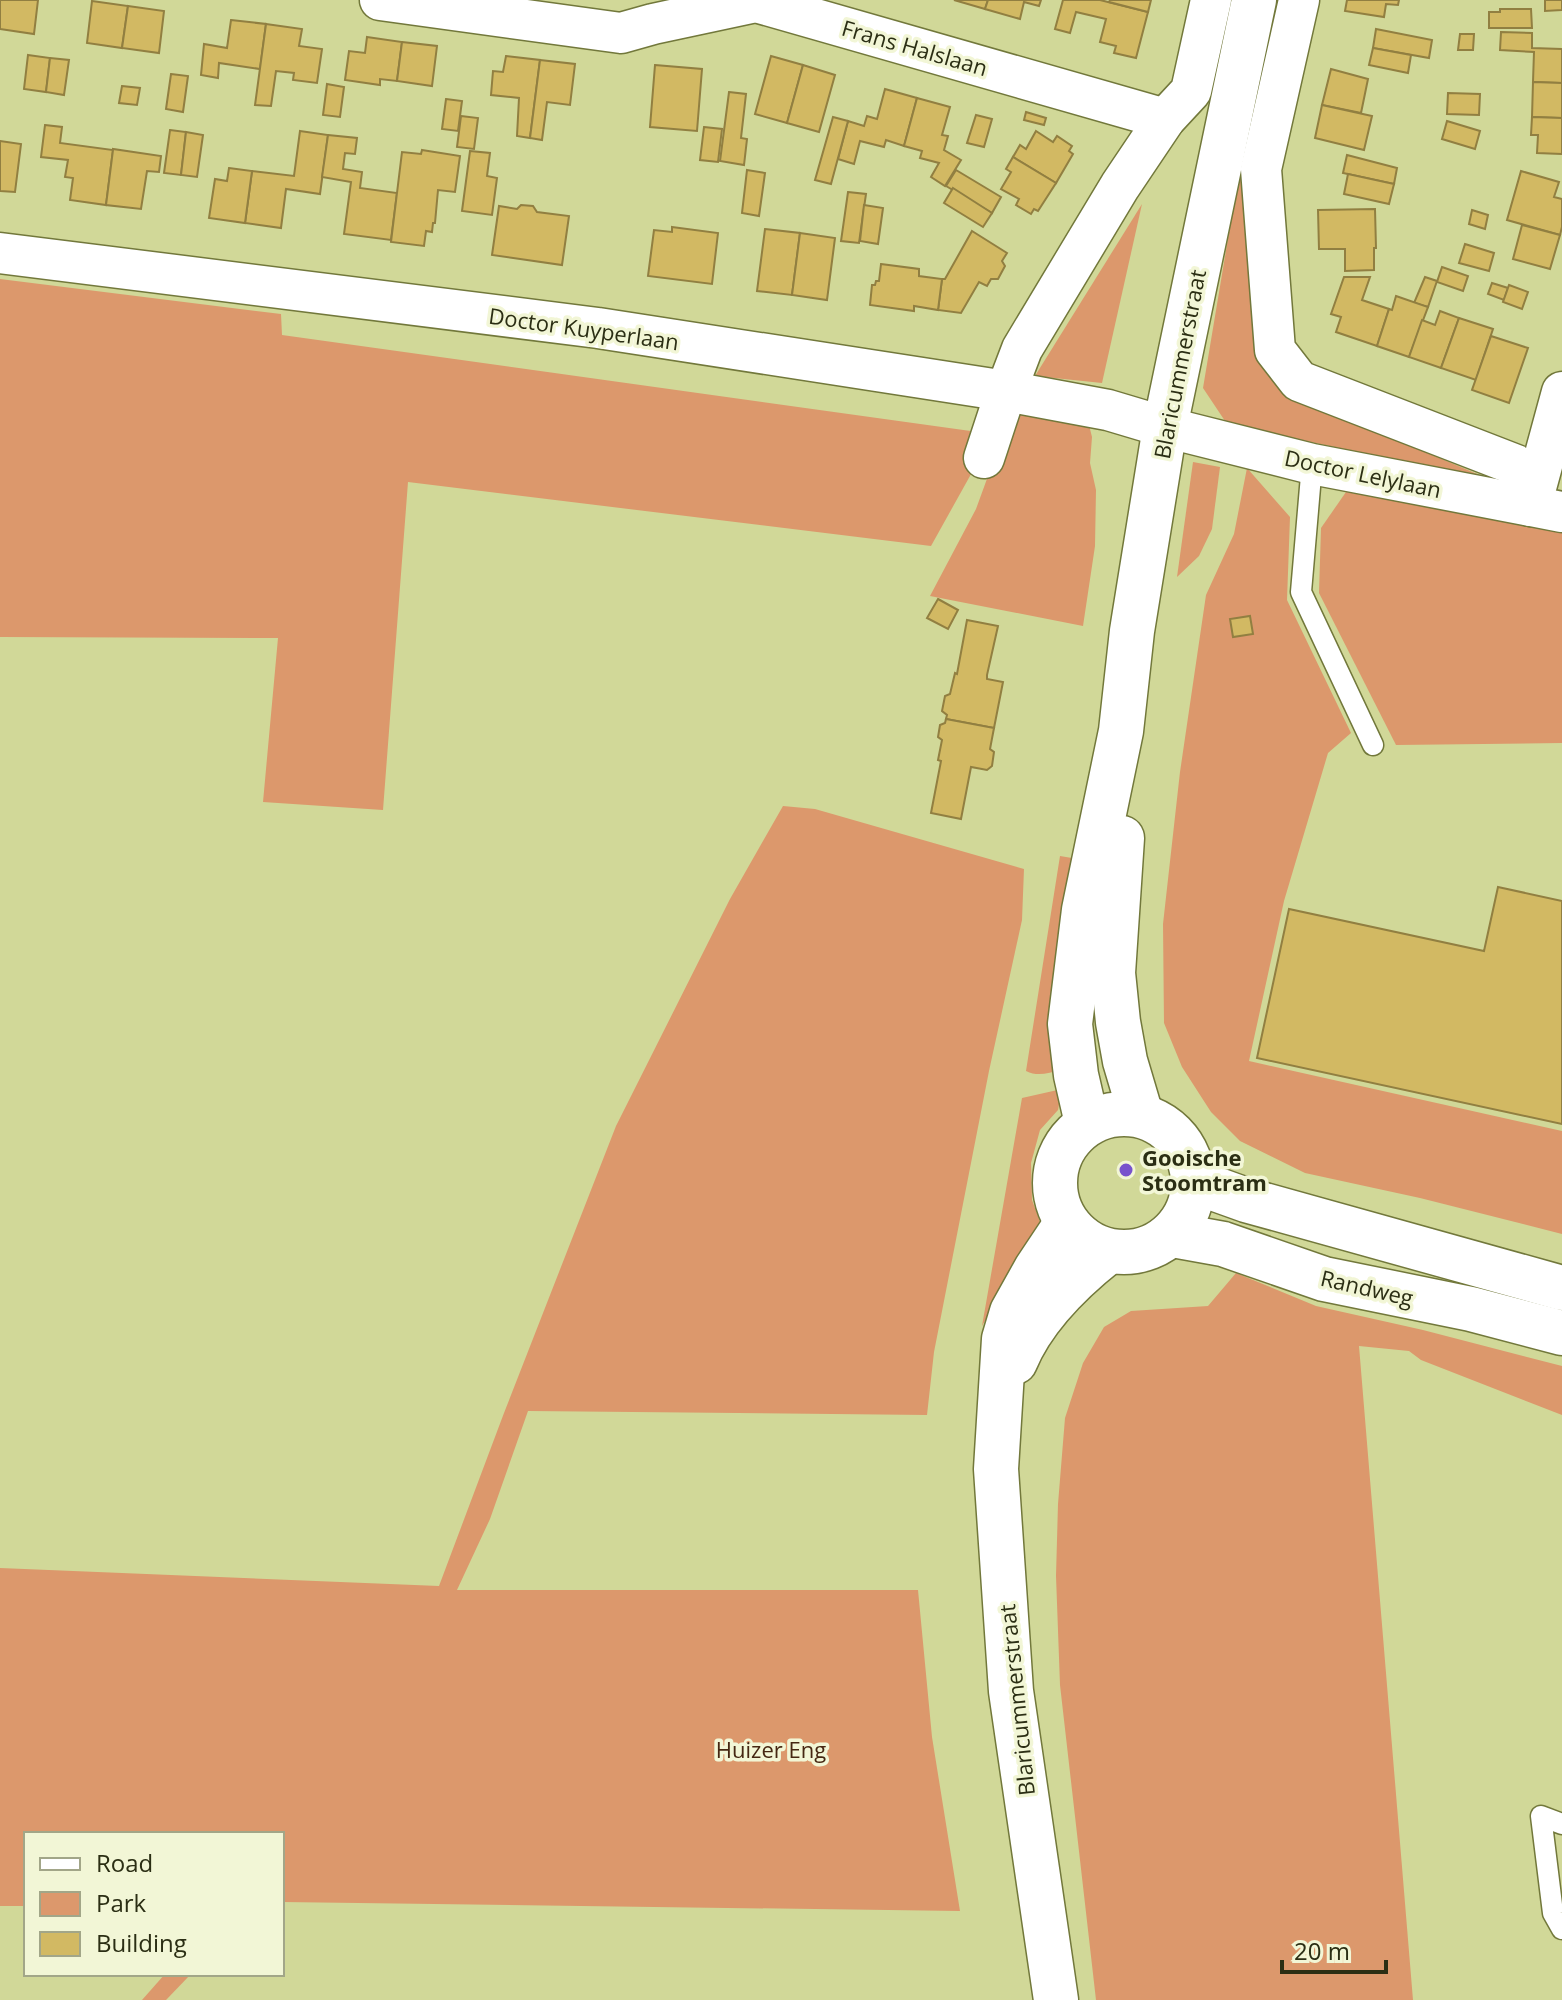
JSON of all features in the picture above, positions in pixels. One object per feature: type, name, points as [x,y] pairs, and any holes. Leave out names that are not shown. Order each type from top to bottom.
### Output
[{"type":"main road","name":"Blaricummerstraat","points":[[1087,1123],[1076,1075],[1070,1024],[1084,910],[1121,731],[1132,631],[1165,427],[1254,0]]},
{"type":"main road","name":"Blaricummerstraat","points":[[1121,731],[1124,800],[1113,973],[1125,1061],[1141,1115]]},
{"type":"main road","points":[[1113,1114],[1141,1115],[1168,1129],[1186,1152],[1193,1181],[1190,1203],[1173,1235],[1149,1247],[1132,1252],[1109,1251],[1084,1243],[1066,1224],[1057,1203],[1054,1180],[1058,1158],[1070,1138],[1087,1123],[1113,1114]]},
{"type":"main road","points":[[1193,1181],[1246,1200],[1562,1288]]},
{"type":"main road","name":"Blaricummerstraat","points":[[1056,2000],[1011,1691],[996,1469],[1004,1339],[1012,1312],[1066,1224]]},
{"type":"main road","name":"Randweg","points":[[1173,1235],[1223,1244],[1324,1279],[1471,1309],[1562,1333]]},
{"type":"main road","name":"Blaricummerstraat","points":[[1000,1397],[1023,1343],[1068,1286],[1109,1251]]},
{"type":"street","name":"Frans Halslaan","points":[[380,0],[621,33],[651,12],[756,2],[1165,119]]},
{"type":"street","points":[[984,458],[1022,349],[1120,186],[1165,119],[1191,91],[1211,0]]},
{"type":"street","points":[[1299,0],[1261,169],[1275,350],[1299,381],[1516,465],[1546,509]]},
{"type":"street","name":"Doctor Kuyperlaan","points":[[0,253],[598,328],[1006,391],[1108,410],[1165,427]]},
{"type":"street","points":[[1546,509],[1562,392]]},
{"type":"street","name":"Doctor Lelylaan","points":[[1165,427],[1312,464],[1546,509]]},
{"type":"lane","points":[[1312,464],[1301,592],[1373,745]]},
{"type":"lane","points":[[1562,1824],[1541,1816],[1553,1913],[1562,1929]]},
{"type":"green space","points":[[1246,131],[1264,370],[1289,395],[1494,481],[1227,424],[1203,388]]},
{"type":"green space","points":[[1142,204],[1102,383],[1035,376]]},
{"type":"green space","points":[[0,279],[281,314],[282,335],[985,433],[980,458],[931,546],[408,482],[383,810],[263,802],[278,638],[0,637]]},
{"type":"green space","points":[[1011,413],[1089,425],[1092,437],[1090,463],[1096,490],[1095,546],[1083,626],[930,596],[976,509]]},
{"type":"green space","points":[[1193,462],[1220,467],[1212,529],[1199,556],[1177,577]]},
{"type":"green space","points":[[1247,468],[1290,517],[1287,600],[1351,733],[1328,753],[1284,901],[1249,1061],[1562,1131],[1562,1234],[1305,1173],[1240,1141],[1211,1112],[1182,1067],[1164,1023],[1163,924],[1180,772],[1206,595],[1234,534]]},
{"type":"green space","points":[[1346,492],[1562,527],[1562,743],[1396,745],[1319,593],[1321,528]]},
{"type":"green space","name":"Huizer Eng","points":[[783,806],[815,809],[1024,869],[1022,920],[934,1352],[927,1415],[528,1411],[490,1519],[457,1590],[918,1590],[932,1737],[960,1911],[284,1902],[284,1832],[24,1832],[24,1906],[0,1906],[0,1568],[439,1586],[616,1126],[730,899]]},
{"type":"green space","points":[[1060,856],[1078,859],[1061,1070],[1035,1074],[1026,1071]]},
{"type":"green space","points":[[1062,1089],[1058,1110],[1040,1130],[1031,1163],[1032,1200],[1043,1230],[1027,1248],[982,1326],[1022,1098]]},
{"type":"green space","points":[[1236,1273],[1316,1306],[1562,1366],[1562,1415],[1421,1360],[1409,1351],[1359,1346],[1413,2000],[1096,2000],[1060,1685],[1056,1576],[1065,1418],[1083,1363],[1104,1327],[1131,1311],[1208,1306]]},
{"type":"green space","points":[[163,1976],[189,1976],[166,2000],[142,2000]]},
{"type":"building","points":[[0,0],[38,0],[34,34],[0,29]]},
{"type":"building","points":[[954,0],[988,0],[985,9]]},
{"type":"building","points":[[988,0],[1041,0],[1039,6],[1024,2],[1020,19],[985,9]]},
{"type":"building","points":[[1063,0],[1100,0],[1148,12],[1136,58],[1114,53],[1116,46],[1100,42],[1106,19],[1076,12],[1070,33],[1055,29]]},
{"type":"building","points":[[1110,0],[1151,0],[1148,12]]},
{"type":"building","points":[[1347,0],[1399,0],[1398,5],[1386,4],[1384,17],[1345,11]]},
{"type":"building","points":[[1545,0],[1562,0],[1562,10],[1545,11]]},
{"type":"building","points":[[92,1],[128,6],[122,48],[87,43]]},
{"type":"building","points":[[128,6],[164,11],[159,53],[122,48]]},
{"type":"building","points":[[1500,9],[1531,9],[1532,28],[1489,28],[1489,12],[1500,12]]},
{"type":"building","points":[[231,20],[266,24],[260,69],[219,63],[218,78],[201,75],[204,44],[227,48]]},
{"type":"building","points":[[266,24],[302,29],[299,46],[322,49],[317,83],[293,80],[294,73],[276,71],[271,106],[255,105]]},
{"type":"building","points":[[1376,29],[1432,40],[1429,58],[1373,48]]},
{"type":"building","points":[[1501,32],[1532,33],[1532,48],[1562,49],[1562,83],[1533,82],[1534,52],[1500,50]]},
{"type":"building","points":[[1460,34],[1474,34],[1473,50],[1458,50]]},
{"type":"building","points":[[367,37],[402,42],[397,81],[380,79],[380,85],[345,80],[349,51],[365,53]]},
{"type":"building","points":[[402,42],[437,46],[432,86],[397,81]]},
{"type":"building","points":[[1373,48],[1411,55],[1408,73],[1369,65]]},
{"type":"building","points":[[28,55],[50,58],[46,92],[24,89]]},
{"type":"building","points":[[506,56],[540,60],[530,138],[517,136],[519,98],[491,95],[493,71],[503,72]]},
{"type":"building","points":[[771,56],[803,65],[787,123],[755,114]]},
{"type":"building","points":[[50,58],[69,60],[64,95],[46,92]]},
{"type":"building","points":[[540,60],[575,64],[570,105],[547,102],[542,140],[530,138]]},
{"type":"building","points":[[655,65],[702,69],[697,131],[650,127]]},
{"type":"building","points":[[803,65],[835,75],[819,132],[787,123]]},
{"type":"building","points":[[1331,69],[1368,79],[1361,113],[1322,105]]},
{"type":"building","points":[[171,74],[188,76],[183,112],[166,109]]},
{"type":"building","points":[[1533,82],[1562,83],[1562,118],[1532,117]]},
{"type":"building","points":[[327,84],[344,87],[340,117],[323,115]]},
{"type":"building","points":[[122,86],[140,88],[137,105],[119,103]]},
{"type":"building","points":[[885,89],[917,98],[904,146],[886,140],[884,147],[860,141],[854,164],[838,159],[848,121],[864,126],[867,116],[877,119]]},
{"type":"building","points":[[729,92],[746,94],[741,138],[747,139],[744,165],[720,161]]},
{"type":"building","points":[[1448,93],[1480,94],[1479,115],[1447,114]]},
{"type":"building","points":[[917,98],[950,107],[942,135],[948,136],[944,150],[961,160],[945,186],[931,177],[939,163],[920,158],[922,151],[904,146]]},
{"type":"building","points":[[446,99],[462,101],[458,131],[442,129]]},
{"type":"building","points":[[1322,105],[1372,116],[1364,150],[1315,138]]},
{"type":"building","points":[[1026,112],[1046,118],[1044,125],[1024,120]]},
{"type":"building","points":[[976,115],[992,119],[984,147],[967,143]]},
{"type":"building","points":[[461,116],[478,118],[474,149],[457,147]]},
{"type":"building","points":[[833,117],[848,121],[831,184],[815,180]]},
{"type":"building","points":[[1532,117],[1562,118],[1562,154],[1537,153],[1538,135],[1531,135]]},
{"type":"building","points":[[1447,121],[1480,131],[1475,149],[1442,139]]},
{"type":"building","points":[[45,125],[62,127],[60,143],[113,150],[106,205],[70,200],[73,178],[65,177],[68,160],[41,157]]},
{"type":"building","points":[[704,127],[722,129],[718,162],[700,160]]},
{"type":"building","points":[[170,130],[186,132],[181,175],[164,173]]},
{"type":"building","points":[[300,131],[328,135],[320,194],[286,189],[281,228],[245,223],[252,171],[294,176]]},
{"type":"building","points":[[1036,131],[1053,142],[1057,136],[1072,146],[1069,151],[1073,154],[1056,183],[1013,157],[1020,145],[1026,149]]},
{"type":"building","points":[[186,132],[203,135],[197,177],[181,175]]},
{"type":"building","points":[[328,135],[357,138],[355,154],[345,153],[343,169],[362,172],[360,188],[397,193],[391,240],[344,234],[351,182],[322,177]]},
{"type":"building","points":[[0,141],[21,144],[15,192],[0,191]]},
{"type":"building","points":[[113,149],[161,156],[159,172],[147,171],[141,209],[106,205]]},
{"type":"building","points":[[422,150],[460,156],[455,192],[438,190],[435,223],[432,232],[426,231],[424,246],[391,242],[402,152],[421,154]]},
{"type":"building","points":[[470,151],[490,153],[487,176],[497,178],[492,215],[462,211]]},
{"type":"building","points":[[1347,155],[1397,168],[1394,184],[1343,173]]},
{"type":"building","points":[[1013,157],[1056,183],[1038,211],[1034,209],[1031,214],[1016,205],[1019,199],[1001,189],[1011,172],[1006,169]]},
{"type":"building","points":[[229,168],[252,171],[245,223],[209,218],[215,179],[227,181]]},
{"type":"building","points":[[747,170],[765,173],[759,216],[742,213]]},
{"type":"building","points":[[956,170],[1001,197],[992,213],[946,186]]},
{"type":"building","points":[[1521,171],[1559,182],[1554,197],[1562,199],[1560,235],[1507,220]]},
{"type":"building","points":[[1348,174],[1394,184],[1389,204],[1344,194]]},
{"type":"building","points":[[953,188],[992,213],[983,227],[944,203]]},
{"type":"building","points":[[848,192],[866,194],[859,243],[841,241]]},
{"type":"building","points":[[521,205],[533,206],[537,212],[569,216],[562,265],[492,255],[499,206],[517,209]]},
{"type":"building","points":[[864,205],[883,208],[878,244],[860,241]]},
{"type":"building","points":[[1375,209],[1374,270],[1345,271],[1345,249],[1319,249],[1318,210]]},
{"type":"building","points":[[1472,210],[1488,215],[1485,229],[1469,224]]},
{"type":"building","points":[[1522,225],[1560,235],[1550,269],[1513,259]]},
{"type":"building","points":[[672,227],[718,233],[712,284],[648,276],[654,230],[672,232]]},
{"type":"building","points":[[765,229],[800,233],[792,295],[757,291]]},
{"type":"building","points":[[972,231],[1007,253],[1002,261],[1005,266],[998,279],[991,279],[987,286],[979,282],[961,313],[938,310],[942,279],[945,279]]},
{"type":"building","points":[[800,233],[835,238],[827,300],[792,295]]},
{"type":"building","points":[[1465,244],[1494,253],[1489,271],[1459,263]]},
{"type":"building","points":[[881,264],[919,269],[919,276],[942,279],[938,310],[914,306],[914,311],[870,305],[872,285],[879,281]]},
{"type":"building","points":[[1442,267],[1468,276],[1463,291],[1437,282]]},
{"type":"building","points":[[1344,277],[1370,277],[1362,300],[1389,309],[1377,346],[1336,332],[1341,317],[1331,314]]},
{"type":"building","points":[[1425,277],[1437,281],[1428,307],[1414,303]]},
{"type":"building","points":[[1492,283],[1508,288],[1504,300],[1488,294]]},
{"type":"building","points":[[1509,285],[1528,292],[1522,309],[1503,302]]},
{"type":"building","points":[[1396,296],[1428,307],[1409,357],[1377,346]]},
{"type":"building","points":[[1440,311],[1459,318],[1441,368],[1409,357],[1422,320],[1435,325]]},
{"type":"building","points":[[1459,318],[1493,329],[1476,380],[1441,368]]},
{"type":"building","points":[[1491,336],[1528,348],[1509,403],[1472,390]]},
{"type":"building","points":[[938,599],[958,610],[948,629],[927,618]]},
{"type":"building","points":[[1250,616],[1253,634],[1233,637],[1230,619]]},
{"type":"building","points":[[967,620],[998,626],[987,675],[987,679],[1003,682],[994,728],[946,719],[947,715],[942,711],[945,696],[950,694],[957,674]]},
{"type":"building","points":[[946,719],[994,728],[990,749],[994,752],[992,766],[987,770],[971,767],[961,819],[931,813],[941,761],[938,760],[942,740],[938,737],[940,725]]},
{"type":"building","points":[[1498,887],[1562,901],[1562,1124],[1257,1058],[1289,909],[1484,951]]},
{"type":"place","name":"Gooische Stoomtram","points":[[1126,1170]]}]
